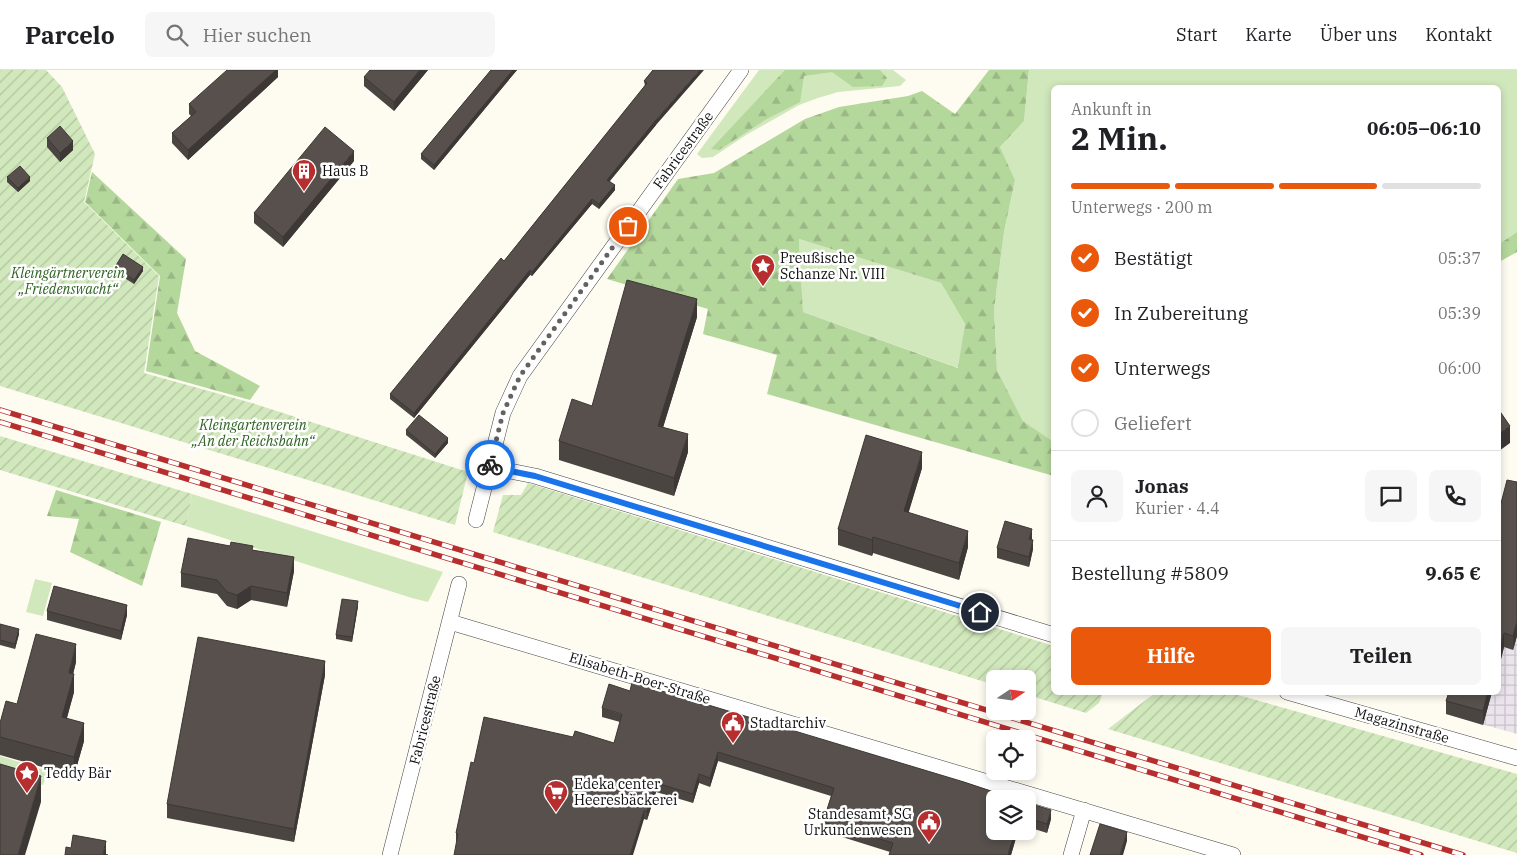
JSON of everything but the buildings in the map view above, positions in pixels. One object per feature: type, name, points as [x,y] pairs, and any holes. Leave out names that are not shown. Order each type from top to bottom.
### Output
[{"type":"street","name":"Fabricestraße","points":[[476,520],[503,413],[520,376],[741,70]]},
{"type":"street","points":[[490,467],[535,476],[1051,633]]},
{"type":"street","name":"Fabricestraße","points":[[390,855],[459,584]]},
{"type":"street","name":"Elisabeth-Boer-Straße","points":[[450,622],[1233,855]]},
{"type":"street","name":"Magazinstraße","points":[[1298,695],[1517,758]]},
{"type":"street","points":[[1071,855],[1084,810]]},
{"type":"shaded area","points":[[1517,484],[1517,734],[1446,714],[1451,695],[1501,695],[1501,520]]},
{"type":"green space","points":[[0,70],[46,70],[62,87],[95,154],[84,202],[159,276],[144,373],[252,403],[468,472],[455,525],[0,386]]},
{"type":"green space","points":[[759,70],[893,70],[906,80],[900,86],[838,92],[799,105],[746,135],[713,157],[702,158],[697,154]]},
{"type":"green space","points":[[785,70],[880,70],[887,78],[882,86],[853,87],[832,72],[804,76],[800,102],[765,120],[719,150],[711,149]]},
{"type":"green space","points":[[989,70],[1029,70],[1024,121],[1000,147],[1015,180],[1004,232],[994,310],[997,370],[1023,421],[1051,440],[1051,475],[767,394],[777,355],[703,334],[708,309],[607,279],[678,179],[714,173],[805,119],[839,107],[908,96],[922,91],[955,114]],"holes":[[[799,239],[941,283],[965,324],[958,368],[803,312]]]},
{"type":"green space","points":[[1029,70],[1517,70],[1517,232],[1501,243],[1501,85],[1051,85],[1051,440],[1023,421],[997,370],[994,310],[1004,232],[1015,180],[1000,147],[1024,121]]},
{"type":"green space","points":[[92,172],[186,259],[177,313],[195,351],[260,386],[250,400],[146,371],[160,276],[85,202]]},
{"type":"green space","points":[[1517,232],[1517,252],[1501,261],[1501,243]]},
{"type":"green space","points":[[799,239],[941,283],[965,324],[959,368],[803,312]]},
{"type":"green space","points":[[0,436],[192,494],[186,526],[0,470]]},
{"type":"green space","points":[[528,483],[1051,645],[1051,695],[1102,695],[1099,703],[1086,713],[1036,697],[1036,670],[986,670],[986,682],[493,532],[503,495],[521,495]]},
{"type":"green space","points":[[56,490],[161,522],[142,586],[70,552],[79,519],[47,516]]},
{"type":"green space","points":[[192,494],[443,572],[428,602],[412,598],[186,526]]},
{"type":"green space","points":[[35,579],[52,583],[43,616],[26,612]]},
{"type":"green space","points":[[1152,695],[1238,695],[1517,774],[1517,853],[1108,729]]},
{"type":"green space","points":[[0,756],[48,771],[43,785],[0,773]]},
{"type":"railway","points":[[0,410],[1463,855]]},
{"type":"railway","points":[[0,422],[1421,855]]},
{"type":"way so far","points":[[490,465],[503,413],[520,376],[628,226]]},
{"type":"place","name":"Haus B","points":[[304,192]]},
{"type":"place","name":"Preußische Schanze Nr. VIII","points":[[763,287]]},
{"type":"place","name":"Stadtarchiv","points":[[733,744]]},
{"type":"place","name":"Teddy Bär","points":[[27,794]]},
{"type":"place","name":"Edeka center Heeresbäckerei","points":[[556,813]]},
{"type":"place","name":"Standesamt, SG Urkundenwesen","points":[[929,843]]},
{"type":"route","points":[[490,465],[490,467],[535,476],[980,612]]},
{"type":"park label","name":"Kleingärtnerverein „Friedenswacht“","points":[[68,282]]},
{"type":"park label","name":"Kleingartenverein „An der Reichsbahn“","points":[[253,434]]}]
